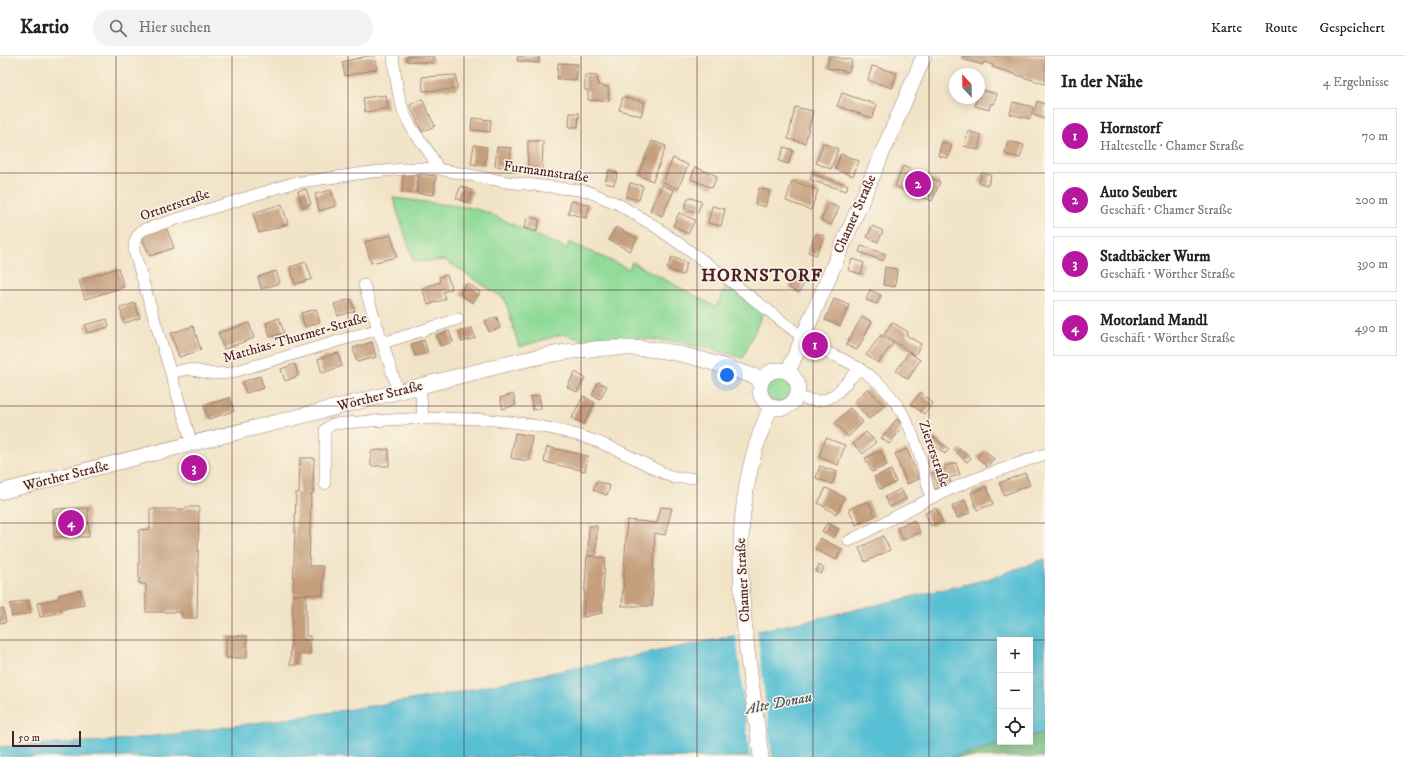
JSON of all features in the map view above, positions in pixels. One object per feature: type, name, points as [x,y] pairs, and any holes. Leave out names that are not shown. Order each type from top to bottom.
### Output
[{"type":"main road","name":"Chamer Straße","points":[[789,368],[924,56]]},
{"type":"main road","name":"Wörther Straße","points":[[0,492],[541,355],[588,349],[615,348],[660,351],[680,354],[762,379]]},
{"type":"main road","points":[[789,368],[796,380],[798,390],[797,396],[794,401],[783,408],[771,407],[766,403],[760,392],[762,379],[771,371],[789,368]]},
{"type":"main road","name":"Chamer Straße","points":[[761,757],[740,589],[741,526],[743,500],[755,448],[762,426],[771,407]]},
{"type":"street","points":[[393,56],[402,109],[410,126],[432,155],[438,169]]},
{"type":"street","name":"Ortnerstraße","points":[[192,444],[134,251],[134,242],[140,232],[145,228],[293,183],[372,172],[416,168],[438,169]]},
{"type":"street","name":"Furmannstraße","points":[[438,169],[507,182],[587,191],[601,196],[656,226],[715,269],[802,337]]},
{"type":"street","name":"Matthias-Thurmer-Straße","points":[[364,285],[398,392]]},
{"type":"street","points":[[383,343],[458,319]]},
{"type":"street","name":"Matthias-Thurmer-Straße","points":[[171,373],[187,369],[214,374],[230,373],[379,329]]},
{"type":"street","name":"Ziererstraße","points":[[829,353],[860,368],[884,387],[902,413],[919,450],[931,498],[972,480],[1045,454]]},
{"type":"street","points":[[797,396],[811,401],[825,400],[832,397],[860,368]]},
{"type":"street","points":[[420,386],[423,418]]},
{"type":"street","points":[[325,484],[325,430],[332,424],[423,418],[531,424],[581,436],[674,478],[691,478]]},
{"type":"street","points":[[849,541],[931,498]]},
{"type":"green space","points":[[393,198],[472,208],[486,212],[567,249],[569,242],[629,269],[632,262],[716,307],[726,285],[763,312],[743,358],[707,348],[677,342],[628,337],[586,341],[563,334],[519,347],[505,299],[445,260],[414,262]]},
{"type":"green space","points":[[778,374],[788,378],[792,388],[788,398],[778,402],[768,398],[764,388],[768,378]]},
{"type":"green space","points":[[1045,732],[1045,757],[952,757],[998,745],[1033,745],[1033,736]]},
{"type":"water","name":"Alte Donau","points":[[1045,559],[1045,732],[1033,736],[1033,637],[997,637],[998,745],[952,757],[0,757],[0,747],[106,741],[176,734],[448,694],[802,622],[985,580]]},
{"type":"pier","points":[[757,630],[772,757],[750,757],[736,634]]},
{"type":"building","points":[[368,56],[375,56],[377,69],[345,76],[342,62]]},
{"type":"building","points":[[407,56],[433,56],[433,63],[407,61]]},
{"type":"building","points":[[518,56],[539,56],[539,63],[517,61]]},
{"type":"building","points":[[829,56],[852,60],[849,72],[827,68]]},
{"type":"building","points":[[963,56],[1045,56],[1045,84],[992,67],[993,65],[984,62],[983,65],[962,59]]},
{"type":"building","points":[[558,63],[578,64],[576,80],[557,79]]},
{"type":"building","points":[[872,66],[897,73],[892,88],[868,80]]},
{"type":"building","points":[[456,75],[457,89],[423,91],[422,77]]},
{"type":"building","points":[[585,75],[597,76],[598,85],[608,87],[609,101],[588,100],[588,90],[585,90]]},
{"type":"building","points":[[985,91],[997,94],[994,104],[991,103],[989,110],[975,106],[976,104],[985,104]]},
{"type":"building","points":[[842,93],[877,105],[872,118],[837,106]]},
{"type":"building","points":[[386,95],[388,108],[365,112],[363,98]]},
{"type":"building","points":[[623,97],[645,102],[641,116],[619,110]]},
{"type":"building","points":[[422,99],[435,126],[422,132],[410,105]]},
{"type":"building","points":[[1037,101],[1045,104],[1045,119],[1033,115]]},
{"type":"building","points":[[1013,102],[1033,107],[1030,119],[1010,114]]},
{"type":"building","points":[[795,107],[813,111],[805,143],[788,139]]},
{"type":"building","points":[[570,113],[579,113],[578,127],[569,127]]},
{"type":"building","points":[[472,118],[491,120],[490,132],[471,130]]},
{"type":"building","points":[[968,131],[981,135],[978,150],[964,146]]},
{"type":"building","points":[[528,141],[543,141],[542,173],[528,173]]},
{"type":"building","points":[[652,141],[666,146],[653,181],[638,175]]},
{"type":"building","points":[[1008,141],[1024,145],[1020,158],[1005,154]]},
{"type":"building","points":[[942,142],[952,145],[948,158],[938,156]]},
{"type":"building","points":[[823,143],[838,149],[831,169],[816,163]]},
{"type":"building","points":[[474,145],[487,147],[485,165],[471,164]]},
{"type":"building","points":[[497,147],[511,148],[509,167],[495,166]]},
{"type":"building","points":[[784,147],[793,150],[788,164],[779,161]]},
{"type":"building","points":[[841,154],[859,161],[853,176],[835,169]]},
{"type":"building","points":[[673,158],[688,165],[678,189],[663,182]]},
{"type":"building","points":[[903,166],[940,182],[932,201],[895,186]]},
{"type":"building","points":[[695,167],[717,176],[712,188],[691,179]]},
{"type":"building","points":[[609,170],[618,173],[614,185],[605,183]]},
{"type":"building","points":[[982,173],[991,175],[988,185],[979,183]]},
{"type":"building","points":[[403,174],[417,174],[416,193],[402,193]]},
{"type":"building","points":[[419,174],[436,176],[434,195],[417,193]]},
{"type":"building","points":[[812,174],[848,185],[846,191],[810,180]]},
{"type":"building","points":[[792,181],[818,190],[811,210],[786,201]]},
{"type":"building","points":[[630,183],[643,186],[639,200],[626,197]]},
{"type":"building","points":[[662,185],[674,190],[662,216],[650,210]]},
{"type":"building","points":[[461,186],[473,191],[468,203],[456,198]]},
{"type":"building","points":[[759,188],[770,191],[765,207],[755,204]]},
{"type":"building","points":[[306,189],[311,204],[303,207],[298,191]]},
{"type":"building","points":[[331,190],[336,206],[319,211],[315,194]]},
{"type":"building","points":[[689,197],[702,202],[697,213],[684,208]]},
{"type":"building","points":[[571,201],[590,205],[586,218],[568,213]]},
{"type":"building","points":[[829,203],[839,208],[831,225],[821,220]]},
{"type":"building","points":[[282,204],[288,224],[259,233],[253,213]]},
{"type":"building","points":[[712,206],[725,209],[721,226],[708,223]]},
{"type":"building","points":[[679,213],[695,220],[688,234],[673,226]]},
{"type":"building","points":[[528,216],[540,220],[536,232],[524,228]]},
{"type":"building","points":[[872,226],[883,231],[878,242],[867,237]]},
{"type":"building","points":[[166,227],[174,248],[150,256],[141,236]]},
{"type":"building","points":[[616,227],[637,238],[630,251],[609,240]]},
{"type":"building","points":[[816,233],[825,236],[816,255],[808,252]]},
{"type":"building","points":[[391,235],[397,257],[371,263],[365,242]]},
{"type":"building","points":[[861,246],[886,254],[883,261],[859,252]]},
{"type":"building","points":[[672,257],[687,263],[683,275],[667,269]]},
{"type":"building","points":[[852,259],[864,263],[861,274],[848,270]]},
{"type":"building","points":[[306,262],[312,279],[295,284],[290,267]]},
{"type":"building","points":[[885,267],[897,269],[895,287],[883,285]]},
{"type":"building","points":[[118,268],[124,287],[85,299],[79,280]]},
{"type":"building","points":[[276,271],[280,283],[261,289],[258,277]]},
{"type":"building","points":[[795,274],[806,278],[799,293],[789,288]]},
{"type":"building","points":[[447,275],[452,289],[443,292],[446,299],[428,305],[422,288],[440,282],[439,277]]},
{"type":"building","points":[[467,283],[480,292],[473,303],[460,294]]},
{"type":"building","points":[[870,290],[881,295],[877,304],[866,300]]},
{"type":"building","points":[[351,299],[355,311],[338,316],[334,304]]},
{"type":"building","points":[[834,299],[849,305],[840,326],[825,320]]},
{"type":"building","points":[[135,303],[140,318],[124,323],[120,308]]},
{"type":"building","points":[[316,309],[320,322],[305,327],[301,313]]},
{"type":"building","points":[[497,317],[500,328],[489,332],[485,321]]},
{"type":"building","points":[[862,317],[872,322],[857,350],[846,345]]},
{"type":"building","points":[[279,318],[284,333],[270,337],[266,323]]},
{"type":"building","points":[[107,319],[109,327],[87,333],[85,325]]},
{"type":"building","points":[[892,322],[908,332],[906,335],[921,344],[915,355],[884,335]]},
{"type":"building","points":[[249,323],[254,338],[224,349],[218,333]]},
{"type":"building","points":[[193,326],[201,350],[179,357],[171,333]]},
{"type":"building","points":[[472,328],[475,338],[462,342],[459,332]]},
{"type":"building","points":[[449,331],[453,342],[440,346],[437,335]]},
{"type":"building","points":[[881,335],[893,344],[878,363],[866,355]]},
{"type":"building","points":[[424,340],[428,353],[415,356],[411,344]]},
{"type":"building","points":[[372,342],[376,357],[357,362],[353,348]]},
{"type":"building","points":[[909,352],[920,360],[908,379],[896,371]]},
{"type":"building","points":[[338,353],[342,366],[322,373],[318,359]]},
{"type":"building","points":[[295,364],[298,376],[285,381],[281,369]]},
{"type":"building","points":[[575,372],[585,378],[577,392],[567,387]]},
{"type":"building","points":[[260,376],[264,388],[246,393],[242,382]]},
{"type":"building","points":[[598,382],[607,386],[600,399],[592,395]]},
{"type":"building","points":[[868,388],[884,406],[869,419],[854,402]]},
{"type":"building","points":[[921,392],[933,404],[924,414],[911,404]]},
{"type":"building","points":[[513,394],[516,405],[503,409],[500,398]]},
{"type":"building","points":[[539,395],[541,408],[533,410],[530,397]]},
{"type":"building","points":[[583,396],[595,403],[584,424],[572,418]]},
{"type":"building","points":[[230,398],[234,411],[208,419],[204,405]]},
{"type":"building","points":[[850,408],[863,422],[848,437],[835,423]]},
{"type":"building","points":[[897,419],[904,426],[889,444],[881,438]]},
{"type":"building","points":[[866,432],[876,442],[863,454],[853,444]]},
{"type":"building","points":[[515,433],[532,436],[529,461],[511,458]]},
{"type":"building","points":[[934,437],[949,449],[945,454],[930,442]]},
{"type":"building","points":[[826,438],[845,445],[838,465],[819,457]]},
{"type":"building","points":[[547,447],[588,456],[585,471],[544,462]]},
{"type":"building","points":[[389,449],[389,466],[371,466],[371,451]]},
{"type":"building","points":[[907,449],[919,479],[907,484],[895,454]]},
{"type":"building","points":[[960,449],[971,458],[967,462],[957,453]]},
{"type":"building","points":[[984,450],[994,459],[987,467],[977,457]]},
{"type":"building","points":[[881,451],[887,465],[872,472],[865,458]]},
{"type":"building","points":[[300,458],[314,458],[313,493],[311,494],[309,566],[323,566],[323,595],[293,594],[296,493],[299,493]]},
{"type":"building","points":[[191,460],[197,460],[202,465],[200,474],[197,476],[191,476],[186,471],[186,465]]},
{"type":"building","points":[[956,463],[960,475],[949,478],[951,483],[935,489],[930,474],[946,469],[945,466]]},
{"type":"building","points":[[820,466],[837,472],[832,484],[816,478]]},
{"type":"building","points":[[891,470],[896,482],[880,489],[874,477]]},
{"type":"building","points":[[1025,473],[1030,485],[1004,495],[999,483]]},
{"type":"building","points":[[597,481],[610,486],[607,495],[593,490]]},
{"type":"building","points":[[987,487],[993,504],[977,510],[971,493]]},
{"type":"building","points":[[826,488],[845,498],[836,514],[818,503]]},
{"type":"building","points":[[901,489],[906,499],[890,507],[885,497]]},
{"type":"building","points":[[965,500],[970,513],[957,518],[952,506]]},
{"type":"building","points":[[868,501],[875,516],[856,525],[849,509]]},
{"type":"building","points":[[186,507],[199,507],[197,618],[182,618],[182,612],[146,612],[146,585],[139,583],[139,530],[150,529],[150,509],[186,509]]},
{"type":"building","points":[[661,507],[672,508],[665,535],[655,533],[652,606],[622,606],[627,520],[657,523]]},
{"type":"building","points":[[88,508],[89,537],[54,537],[53,509]]},
{"type":"building","points":[[936,508],[942,521],[931,526],[925,513]]},
{"type":"building","points":[[914,520],[920,532],[903,540],[897,528]]},
{"type":"building","points":[[827,523],[839,529],[834,538],[822,531]]},
{"type":"building","points":[[589,526],[597,526],[596,555],[588,555]]},
{"type":"building","points":[[883,536],[890,550],[865,562],[859,548]]},
{"type":"building","points":[[820,538],[842,549],[836,560],[815,549]]},
{"type":"building","points":[[587,556],[605,558],[602,613],[583,617]]},
{"type":"building","points":[[819,565],[824,569],[821,574],[816,571]]},
{"type":"building","points":[[81,590],[84,605],[61,609],[62,612],[40,617],[37,603],[59,598],[58,595]]},
{"type":"building","points":[[293,595],[306,595],[306,636],[310,636],[310,654],[298,654],[298,665],[290,665]]},
{"type":"building","points":[[28,600],[31,613],[12,617],[10,604]]},
{"type":"building","points":[[3,608],[6,622],[0,623],[0,609]]},
{"type":"building","points":[[226,636],[247,636],[247,658],[226,658]]},
{"type":"place","name":"Auto Seubert","points":[[918,184]]},
{"type":"place","name":"Hornstorf","points":[[815,345]]},
{"type":"place","name":"Stadtbäcker Wurm","points":[[194,468]]},
{"type":"place","name":"Motorland Mandl","points":[[71,523]]},
{"type":"district","name":"HORNSTORF","points":[[762,276]]}]
